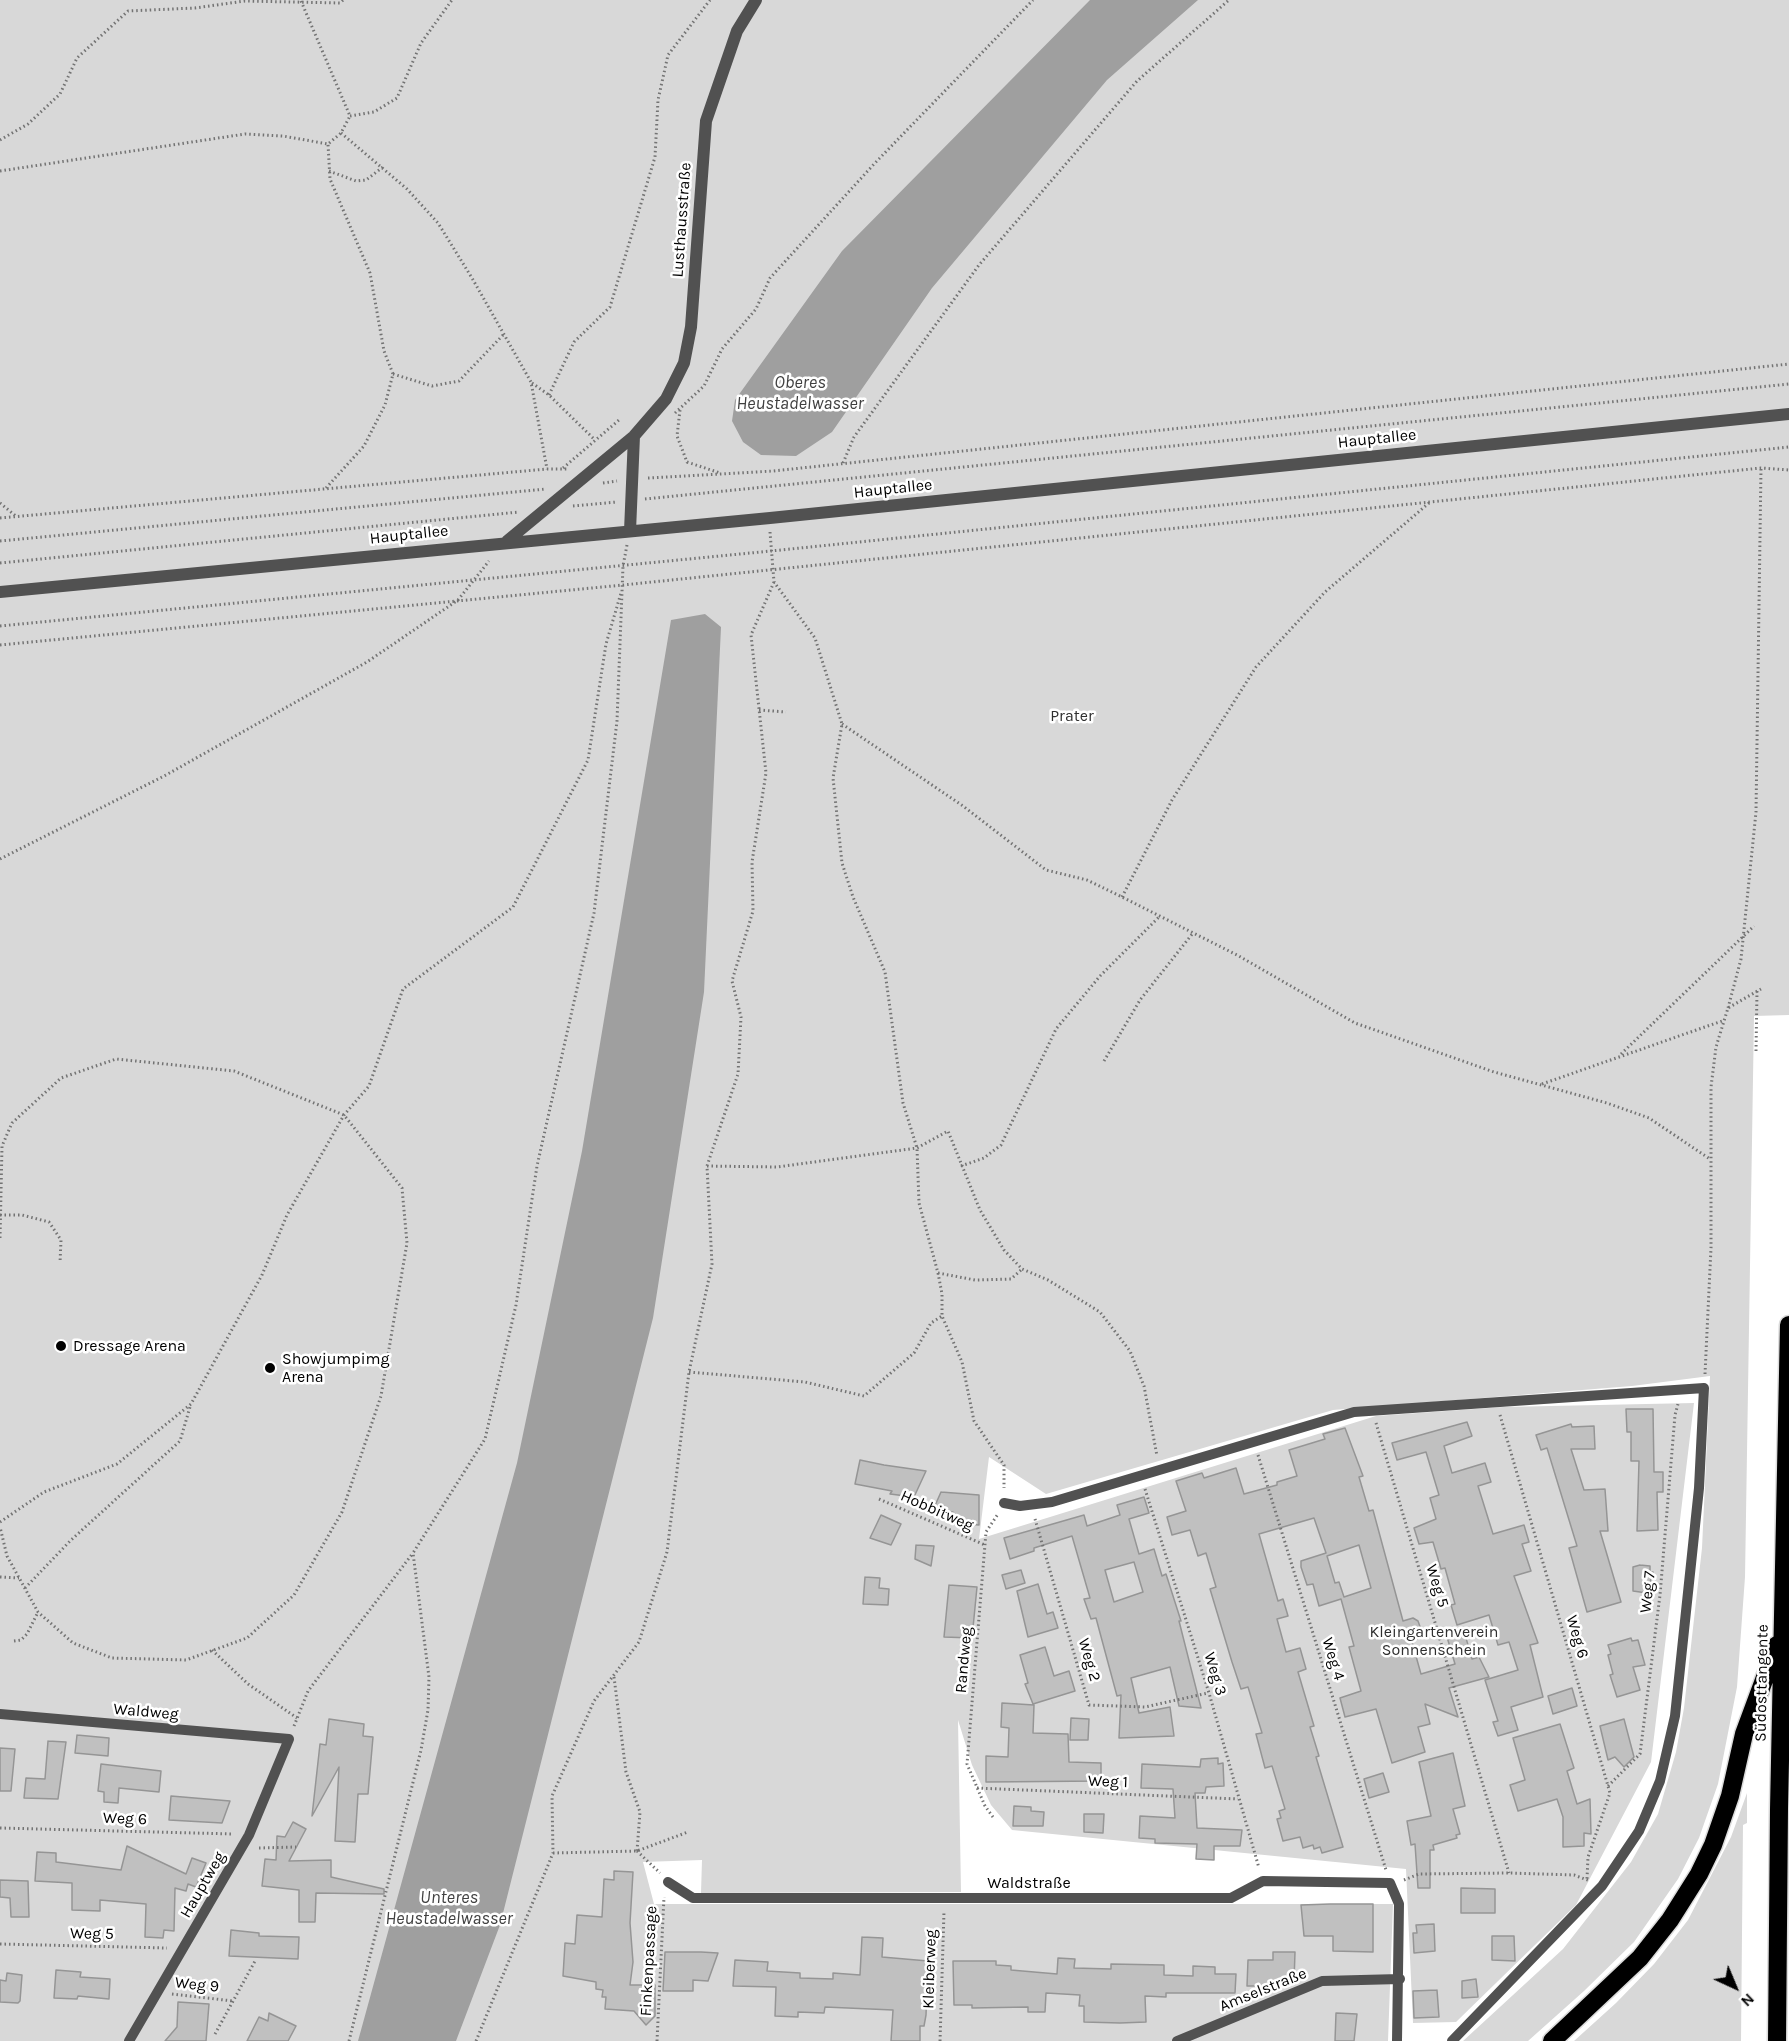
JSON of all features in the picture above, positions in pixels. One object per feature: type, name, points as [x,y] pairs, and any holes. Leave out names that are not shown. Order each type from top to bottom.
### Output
[{"type":"highway","name":"Südosttangente","points":[[1777,2041],[1782,1632],[1789,1325]]},
{"type":"highway","points":[[1552,2041],[1640,1958],[1670,1920],[1699,1874],[1713,1845],[1730,1796],[1744,1734],[1782,1632]]},
{"type":"street","name":"Lusthausstraße","points":[[507,542],[634,436],[666,399],[684,363],[691,327],[706,121],[737,31],[756,0]]},
{"type":"street","name":"Hauptallee","points":[[0,592],[770,518],[1789,414]]},
{"type":"street","points":[[630,531],[634,436]]},
{"type":"lane","points":[[1004,1503],[1031,1506],[1141,1476],[1354,1412],[1704,1388],[1699,1488],[1676,1716],[1660,1781],[1639,1831],[1602,1886],[1452,2041]]},
{"type":"lane","name":"Waldweg","points":[[0,1714],[289,1739]]},
{"type":"lane","name":"Hauptweg","points":[[129,2041],[249,1835],[289,1739]]},
{"type":"lane","name":"Waldstraße","points":[[668,1882],[693,1898],[1231,1898],[1263,1881],[1390,1883]]},
{"type":"lane","points":[[1390,1883],[1399,1904],[1400,1979],[1397,2041]]},
{"type":"lane","name":"Amselstraße","points":[[1177,2041],[1322,1982],[1400,1979]]},
{"type":"path","points":[[0,140],[28,124],[60,94],[77,58],[128,11],[195,8],[245,1],[340,3],[343,0]]},
{"type":"path","points":[[350,116],[374,112],[397,98],[421,43],[452,0]]},
{"type":"path","points":[[549,395],[573,342],[610,307],[655,157],[658,100],[668,55],[710,0]]},
{"type":"path","points":[[671,415],[680,410],[704,386],[722,349],[756,309],[770,278],[875,163],[1033,0]]},
{"type":"path","points":[[843,463],[854,437],[979,265],[1137,81],[1229,0]]},
{"type":"path","points":[[301,1],[350,116]]},
{"type":"path","points":[[328,144],[341,133],[350,116]]},
{"type":"path","points":[[341,133],[383,167],[438,223],[531,382],[547,469]]},
{"type":"path","points":[[0,171],[245,134],[283,136],[328,144]]},
{"type":"path","points":[[326,489],[364,446],[384,405],[393,374],[384,351],[370,273],[329,171],[328,144]]},
{"type":"path","points":[[329,171],[356,181],[366,180],[383,167]]},
{"type":"path","points":[[393,374],[432,386],[459,381],[504,334]]},
{"type":"path","points":[[0,541],[632,479],[722,474],[843,463],[1789,364]]},
{"type":"path","points":[[531,382],[549,395],[595,440]]},
{"type":"path","points":[[0,563],[1789,384]]},
{"type":"path","points":[[680,410],[677,436],[687,462],[722,474]]},
{"type":"path","points":[[563,468],[619,420]]},
{"type":"path","points":[[0,626],[623,566],[1789,447]]},
{"type":"path","points":[[0,518],[547,469],[563,468],[590,472]]},
{"type":"path","points":[[0,645],[623,585],[1761,468],[1789,470]]},
{"type":"path","points":[[1704,1388],[1711,1248],[1711,1087],[1716,1047],[1737,980],[1744,935],[1756,812],[1761,468]]},
{"type":"path","points":[[0,503],[17,517]]},
{"type":"path","points":[[1122,897],[1172,800],[1256,668],[1325,592],[1429,503]]},
{"type":"path","points":[[770,518],[774,582],[815,638],[842,724],[833,777],[842,863],[853,897],[885,972],[903,1103],[917,1148],[919,1203],[938,1273],[942,1294],[942,1316],[962,1362],[974,1421],[1004,1465],[1004,1503]]},
{"type":"path","points":[[289,1739],[308,1691],[413,1553],[485,1439],[516,1305],[537,1166],[594,913],[617,721],[623,566],[630,531]]},
{"type":"path","points":[[0,860],[166,775],[367,662],[458,600],[472,580],[507,542]]},
{"type":"path","points":[[476,2041],[553,1853],[552,1796],[594,1701],[639,1642],[667,1552],[689,1372],[712,1264],[707,1166],[738,1074],[741,1017],[732,981],[753,911],[752,862],[766,772],[751,634],[774,582]]},
{"type":"path","points":[[25,1588],[71,1540],[180,1441],[191,1404],[262,1275],[287,1215],[344,1115],[369,1086],[403,989],[513,907],[588,760],[606,644],[623,585]]},
{"type":"path","points":[[759,710],[786,712]]},
{"type":"path","points":[[842,724],[963,806],[1047,870],[1087,880],[1122,897],[1239,956],[1355,1023],[1494,1072],[1607,1103],[1649,1118],[1710,1159]]},
{"type":"path","points":[[961,1166],[984,1158],[1001,1145],[1056,1029],[1100,976],[1160,916]]},
{"type":"path","points":[[1620,1056],[1754,926]]},
{"type":"path","points":[[1104,1061],[1140,1000],[1193,933]]},
{"type":"path","points":[[1728,1008],[1759,990],[1756,1051]]},
{"type":"path","points":[[1540,1085],[1723,1021]]},
{"type":"path","points":[[0,1238],[2,1146],[12,1123],[61,1078],[116,1059],[234,1071],[344,1115],[402,1188],[407,1243],[381,1396],[342,1512],[294,1595],[247,1638],[186,1660],[112,1658],[73,1643],[38,1612],[7,1556],[0,1527]]},
{"type":"path","points":[[707,1166],[777,1167],[917,1148],[948,1131],[980,1210],[1004,1250],[1022,1269],[1048,1280],[1100,1312],[1130,1351],[1144,1386],[1160,1470]]},
{"type":"path","points":[[0,1215],[22,1215],[49,1222],[61,1240],[60,1263]]},
{"type":"path","points":[[938,1273],[975,1280],[1011,1279],[1022,1269]]},
{"type":"path","points":[[689,1372],[806,1382],[864,1396],[914,1353],[931,1323],[942,1316]]},
{"type":"path","name":"Weg 7","points":[[1608,1786],[1640,1754],[1660,1595],[1675,1415],[1684,1389]]},
{"type":"path","name":"Weg 6","points":[[1496,1402],[1610,1793],[1588,1857],[1587,1880]]},
{"type":"path","points":[[0,1522],[44,1492],[117,1464],[191,1404]]},
{"type":"path","name":"Weg 5","points":[[1372,1410],[1509,1873]]},
{"type":"path","name":"Weg 4","points":[[1254,1441],[1390,1883]]},
{"type":"path","name":"Weg 3","points":[[1141,1476],[1209,1693],[1263,1881]]},
{"type":"path","name":"Hobbitweg","points":[[879,1498],[985,1545]]},
{"type":"path","name":"Randweg","points":[[993,1817],[977,1788],[968,1764],[986,1532],[1004,1503]]},
{"type":"path","name":"Weg 2","points":[[1031,1506],[1089,1705],[1145,1707],[1209,1693]]},
{"type":"path","points":[[349,2041],[418,1762],[428,1710],[429,1677],[413,1553]]},
{"type":"path","points":[[0,1577],[19,1578]]},
{"type":"path","points":[[14,1641],[21,1640],[27,1634],[38,1612]]},
{"type":"path","points":[[212,1650],[248,1684],[297,1718]]},
{"type":"path","points":[[614,1677],[626,1772],[640,1812],[638,1851],[668,1882]]},
{"type":"path","name":"Weg 1","points":[[977,1788],[1238,1799]]},
{"type":"path","name":"Weg 6","points":[[0,1828],[249,1835]]},
{"type":"path","points":[[553,1853],[638,1851],[688,1832]]},
{"type":"path","points":[[239,1853],[252,1849],[296,1847]]},
{"type":"path","points":[[1390,1883],[1419,1874],[1509,1873],[1574,1875],[1602,1886]]},
{"type":"path","name":"Finkenpassage","points":[[657,2041],[663,1903],[668,1882]]},
{"type":"path","name":"Kleiberweg","points":[[940,2041],[946,1898]]},
{"type":"path","name":"Weg 5","points":[[0,1944],[183,1948]]},
{"type":"path","name":"Weg 9","points":[[215,2034],[255,1961]]},
{"type":"path","name":"Weg 9","points":[[158,1993],[233,2001]]},
{"type":"green space","name":"Prater","points":[[0,0],[1789,0],[1789,1015],[1754,1016],[1745,1577],[1737,1687],[1718,1784],[1699,1838],[1678,1879],[1634,1942],[1528,2041],[1463,2041],[1563,1949],[1631,1862],[1658,1814],[1676,1752],[1684,1708],[1702,1548],[1710,1376],[1632,1386],[1333,1410],[1046,1494],[989,1457],[979,1539],[1376,1416],[1503,1407],[1694,1403],[1651,1762],[1576,1905],[1456,2022],[1413,2023],[1406,1869],[1012,1830],[991,1805],[972,1765],[958,1720],[961,1892],[701,1893],[702,1860],[643,1862],[654,1904],[1393,1904],[1388,2041],[0,2041]]},
{"type":"green space","points":[[1747,1793],[1747,1823],[1743,1825],[1741,2041],[1574,2041],[1654,1964],[1688,1920],[1731,1837]]},
{"type":"water","name":"Oberes Heustadelwasser","points":[[1090,0],[1198,0],[1107,80],[932,288],[832,432],[796,456],[761,455],[743,442],[732,421],[735,400],[842,251]]},
{"type":"water","name":"Unteres Heustadelwasser","points":[[705,614],[721,627],[704,992],[653,1318],[500,1925],[456,2041],[358,2041],[517,1463],[582,1151],[671,620]]},
{"type":"building","points":[[1626,1409],[1653,1409],[1654,1472],[1663,1472],[1663,1492],[1657,1492],[1658,1530],[1637,1531],[1639,1461],[1631,1461],[1631,1432],[1627,1432]]},
{"type":"building","points":[[1467,1422],[1472,1436],[1444,1446],[1452,1473],[1485,1463],[1491,1482],[1478,1486],[1493,1534],[1524,1525],[1529,1542],[1522,1544],[1531,1571],[1514,1576],[1538,1643],[1530,1645],[1543,1697],[1511,1707],[1518,1730],[1498,1736],[1493,1722],[1498,1721],[1485,1680],[1518,1670],[1509,1642],[1498,1645],[1489,1615],[1457,1625],[1451,1605],[1455,1604],[1445,1568],[1441,1569],[1433,1542],[1419,1544],[1414,1528],[1436,1519],[1430,1498],[1439,1495],[1426,1452],[1397,1460],[1392,1443]]},
{"type":"building","points":[[1571,1424],[1572,1427],[1594,1426],[1595,1449],[1571,1449],[1584,1490],[1605,1489],[1608,1531],[1600,1531],[1621,1602],[1587,1612],[1569,1548],[1577,1546],[1547,1448],[1541,1450],[1536,1435]]},
{"type":"building","points":[[1345,1428],[1363,1476],[1359,1477],[1369,1511],[1373,1510],[1403,1621],[1413,1618],[1418,1621],[1423,1635],[1412,1642],[1421,1674],[1455,1664],[1447,1637],[1464,1631],[1472,1659],[1479,1657],[1489,1677],[1449,1688],[1458,1717],[1425,1704],[1430,1724],[1418,1727],[1425,1752],[1392,1763],[1376,1709],[1345,1717],[1340,1698],[1361,1691],[1349,1647],[1354,1646],[1341,1599],[1319,1606],[1313,1584],[1307,1585],[1301,1567],[1301,1561],[1326,1553],[1314,1518],[1259,1534],[1278,1601],[1283,1599],[1288,1616],[1277,1619],[1286,1652],[1300,1648],[1306,1669],[1298,1672],[1314,1726],[1310,1727],[1319,1756],[1316,1757],[1343,1847],[1322,1853],[1320,1847],[1314,1849],[1313,1845],[1303,1848],[1300,1837],[1283,1841],[1277,1819],[1281,1818],[1279,1811],[1285,1809],[1272,1766],[1265,1768],[1256,1734],[1262,1733],[1248,1687],[1241,1689],[1232,1662],[1210,1589],[1216,1587],[1206,1553],[1198,1556],[1190,1530],[1172,1535],[1167,1517],[1186,1511],[1176,1481],[1202,1473],[1204,1478],[1236,1468],[1244,1494],[1277,1485],[1277,1482],[1297,1476],[1289,1450],[1325,1439],[1323,1434]],"holes":[[[1359,1545],[1371,1588],[1344,1597],[1339,1582],[1335,1583],[1327,1556]]]},
{"type":"building","points":[[860,1460],[926,1471],[914,1497],[890,1494],[892,1491],[855,1484]]},
{"type":"building","points":[[941,1492],[979,1495],[979,1525],[952,1523],[953,1512],[933,1510]]},
{"type":"building","points":[[1144,1497],[1149,1513],[1129,1519],[1139,1554],[1154,1549],[1162,1576],[1166,1574],[1181,1621],[1179,1621],[1201,1708],[1179,1706],[1170,1667],[1131,1678],[1139,1713],[1170,1707],[1174,1736],[1119,1738],[1121,1695],[1117,1696],[1096,1618],[1091,1619],[1084,1599],[1090,1598],[1072,1536],[1034,1548],[1034,1551],[1010,1559],[1004,1538],[1084,1515],[1087,1526],[1120,1515],[1117,1505]],"holes":[[[1134,1562],[1143,1592],[1114,1602],[1105,1570]]]},
{"type":"building","points":[[881,1515],[901,1524],[891,1545],[870,1538]]},
{"type":"building","points":[[916,1545],[934,1546],[931,1566],[915,1559]]},
{"type":"building","points":[[1650,1566],[1650,1572],[1653,1572],[1647,1593],[1633,1591],[1633,1567]]},
{"type":"building","points":[[1021,1570],[1025,1583],[1006,1589],[1002,1575]]},
{"type":"building","points":[[865,1577],[880,1578],[879,1588],[889,1589],[888,1605],[863,1604]]},
{"type":"building","points":[[1038,1584],[1047,1614],[1053,1612],[1058,1628],[1028,1637],[1017,1591]]},
{"type":"building","points":[[949,1585],[977,1587],[972,1638],[944,1637]]},
{"type":"building","points":[[1631,1638],[1632,1641],[1638,1640],[1645,1665],[1633,1667],[1640,1690],[1617,1697],[1610,1675],[1613,1674],[1608,1645]]},
{"type":"building","points":[[1045,1647],[1054,1676],[1069,1671],[1075,1691],[1033,1704],[1025,1684],[1028,1683],[1020,1655]]},
{"type":"building","points":[[1572,1688],[1577,1706],[1553,1714],[1548,1696]]},
{"type":"building","points":[[1002,1703],[1034,1705],[1033,1733],[1068,1734],[1069,1762],[1101,1763],[1101,1781],[986,1782],[986,1756],[1008,1757],[1009,1728],[1001,1727]]},
{"type":"building","points":[[1071,1718],[1089,1719],[1088,1740],[1070,1740]]},
{"type":"building","points":[[329,1719],[364,1724],[363,1736],[373,1737],[368,1794],[358,1794],[355,1842],[335,1841],[339,1767],[312,1816],[320,1744],[326,1745]]},
{"type":"building","points":[[1624,1719],[1634,1757],[1624,1767],[1615,1757],[1608,1760],[1600,1726]]},
{"type":"building","points":[[1560,1724],[1574,1768],[1567,1771],[1577,1804],[1590,1799],[1591,1834],[1584,1833],[1584,1846],[1563,1847],[1563,1817],[1557,1799],[1518,1811],[1510,1785],[1525,1780],[1513,1738]]},
{"type":"building","points":[[77,1735],[109,1738],[108,1756],[75,1753]]},
{"type":"building","points":[[48,1741],[66,1742],[58,1799],[24,1798],[26,1778],[45,1779]]},
{"type":"building","points":[[0,1748],[15,1749],[11,1791],[0,1791]]},
{"type":"building","points":[[1453,1753],[1465,1806],[1453,1809],[1460,1834],[1456,1835],[1457,1838],[1433,1845],[1434,1850],[1430,1850],[1430,1888],[1418,1888],[1415,1844],[1411,1845],[1407,1821],[1431,1816],[1419,1762]]},
{"type":"building","points":[[1218,1758],[1218,1764],[1223,1763],[1224,1786],[1206,1787],[1205,1793],[1195,1793],[1197,1828],[1242,1830],[1240,1846],[1214,1846],[1214,1860],[1196,1859],[1197,1844],[1155,1843],[1155,1839],[1139,1838],[1140,1816],[1175,1818],[1173,1789],[1141,1788],[1142,1764],[1200,1767],[1201,1759]]},
{"type":"building","points":[[101,1764],[161,1771],[159,1792],[119,1788],[118,1803],[104,1802],[104,1792],[98,1791]]},
{"type":"building","points":[[1383,1773],[1389,1792],[1369,1798],[1364,1779]]},
{"type":"building","points":[[171,1796],[230,1801],[222,1823],[169,1820]]},
{"type":"building","points":[[1014,1806],[1031,1807],[1031,1811],[1044,1812],[1043,1826],[1013,1826]]},
{"type":"building","points":[[1084,1814],[1104,1814],[1103,1833],[1084,1832]]},
{"type":"building","points":[[293,1822],[306,1829],[289,1861],[331,1860],[331,1877],[384,1889],[384,1894],[316,1893],[315,1922],[299,1922],[299,1890],[262,1886],[265,1859],[276,1860],[277,1836],[285,1837]]},
{"type":"building","points":[[127,1846],[186,1874],[192,1858],[206,1863],[196,1887],[188,1884],[186,1891],[175,1888],[174,1931],[164,1930],[163,1938],[145,1937],[146,1904],[100,1900],[100,1911],[72,1910],[72,1883],[35,1881],[37,1852],[56,1853],[56,1862],[121,1870]]},
{"type":"building","points":[[614,1871],[633,1872],[630,1923],[633,1962],[630,1985],[655,1985],[655,2016],[646,2025],[634,2011],[605,2009],[606,1997],[602,1997],[603,1990],[596,1989],[596,1982],[563,1976],[565,1943],[575,1944],[577,1915],[602,1917],[604,1879],[614,1880]]},
{"type":"building","points":[[0,1880],[28,1881],[29,1917],[11,1917],[10,1898],[0,1897]]},
{"type":"building","points":[[1461,1888],[1495,1889],[1495,1913],[1461,1913]]},
{"type":"building","points":[[1373,1904],[1373,1952],[1333,1951],[1333,1936],[1304,1936],[1301,1905]]},
{"type":"building","points":[[1434,1924],[1435,1951],[1414,1953],[1413,1933],[1417,1933],[1416,1925]]},
{"type":"building","points":[[231,1930],[259,1933],[259,1936],[299,1937],[298,1959],[229,1956]]},
{"type":"building","points":[[1492,1936],[1514,1936],[1515,1961],[1492,1960]]},
{"type":"building","points":[[862,1937],[883,1938],[882,1957],[928,1961],[926,2015],[924,2026],[920,2026],[920,2041],[891,2041],[893,2010],[825,2007],[824,2013],[798,2012],[798,2017],[775,2016],[776,1987],[733,1986],[735,1960],[768,1962],[767,1971],[800,1973],[800,1978],[833,1979],[833,1973],[860,1975]]},
{"type":"building","points":[[665,1952],[718,1953],[708,1981],[693,1980],[693,1991],[663,1991]]},
{"type":"building","points":[[1273,1952],[1295,1952],[1294,1982],[1281,1986],[1247,1986],[1248,1960],[1273,1960]]},
{"type":"building","points":[[1058,1958],[1075,1959],[1074,1968],[1111,1969],[1111,1964],[1164,1965],[1164,1975],[1193,1976],[1193,1966],[1215,1967],[1215,1974],[1236,1974],[1235,1993],[1166,1993],[1166,1997],[1145,1996],[1146,2022],[1084,2022],[1084,2006],[1079,2006],[1080,1995],[1046,1993],[1045,2012],[1028,2012],[1028,2007],[972,2008],[972,2005],[954,2005],[953,1961],[996,1961],[996,1965],[1011,1966],[1011,1970],[1057,1974]]},
{"type":"building","points":[[56,1970],[81,1972],[80,1977],[110,1979],[109,1999],[78,1996],[77,1999],[54,1998]]},
{"type":"building","points":[[7,1973],[22,1975],[18,2003],[0,2002],[0,1980],[6,1981]]},
{"type":"building","points":[[1476,1979],[1478,1997],[1462,1998],[1462,1981]]},
{"type":"building","points":[[1437,1990],[1439,2017],[1414,2018],[1413,1991]]},
{"type":"building","points":[[178,2002],[209,2004],[206,2041],[165,2041],[177,2027]]},
{"type":"building","points":[[269,2013],[296,2026],[288,2041],[247,2041],[259,2017],[268,2021]]},
{"type":"building","points":[[1336,2013],[1357,2014],[1354,2041],[1335,2041]]},
{"type":"place","name":"Dressage Arena","points":[[61,1346]]},
{"type":"place","name":"Showjumpimg Arena","points":[[270,1368]]},
{"type":"park label","name":"Kleingartenverein Sonnenschein","points":[[1434,1641]]}]
